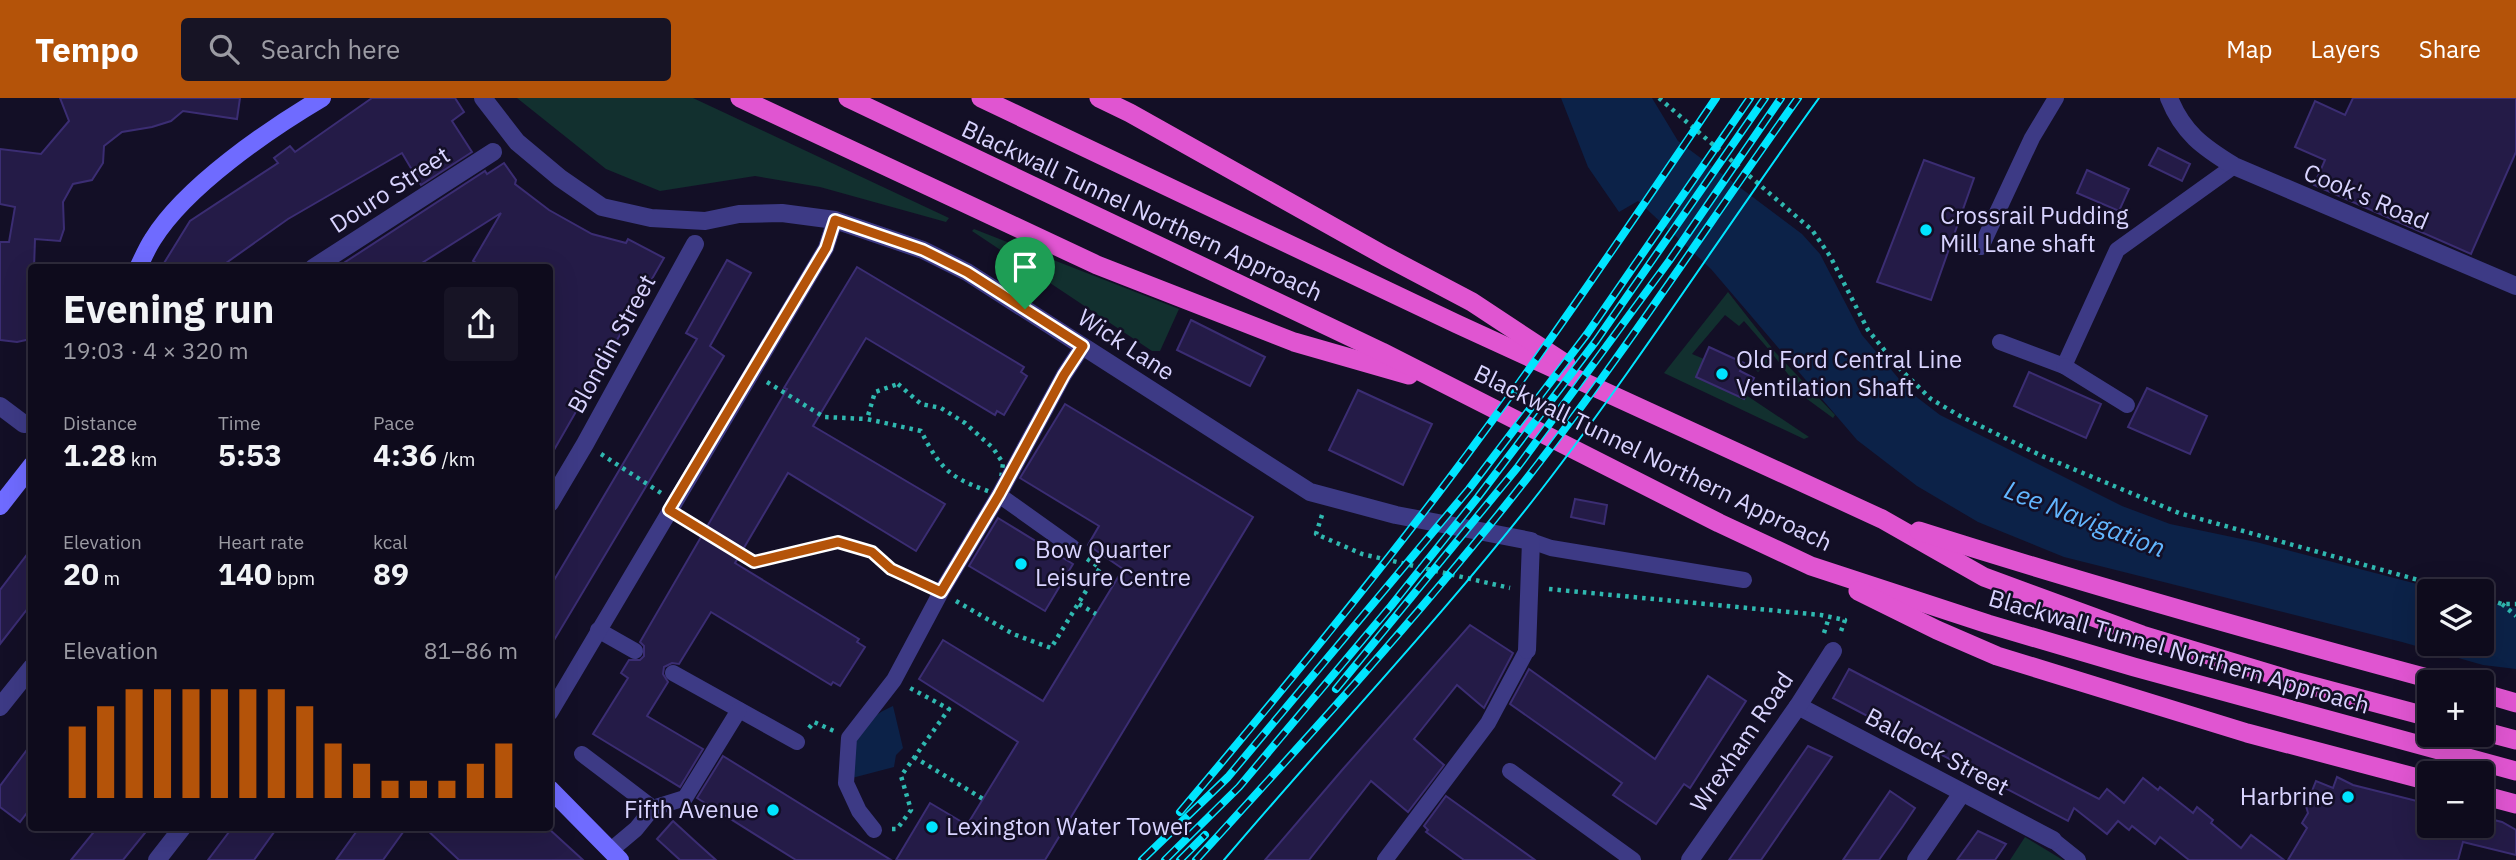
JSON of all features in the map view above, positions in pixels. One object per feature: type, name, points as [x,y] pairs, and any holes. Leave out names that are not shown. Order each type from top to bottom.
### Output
[{"type":"highway","points":[[740,98],[1097,265],[1294,342],[1454,388]]},
{"type":"highway","name":"Blackwall Tunnel Northern Approach","points":[[848,98],[1454,388],[1719,523],[1811,566],[1988,624],[2120,663],[2516,771]]},
{"type":"highway","name":"Blackwall Tunnel Northern Approach","points":[[981,98],[1620,399],[1882,519],[1984,577],[2142,635],[2294,681],[2417,714]]},
{"type":"highway","points":[[1099,98],[1472,302],[1620,399]]},
{"type":"highway","points":[[1882,519],[2062,576],[2417,675]]},
{"type":"highway","points":[[1811,566],[1937,630],[1997,656],[2246,733],[2417,778]]},
{"type":"highway","points":[[2494,697],[2516,703]]},
{"type":"highway","points":[[2494,734],[2516,740]]},
{"type":"highway","points":[[2494,798],[2516,804]]},
{"type":"main road","points":[[140,264],[153,238],[200,185],[301,103],[322,98]]},
{"type":"main road","points":[[0,506],[28,471]]},
{"type":"main road","points":[[553,792],[615,855]]},
{"type":"street","name":"Wick Lane","points":[[483,98],[517,142],[560,178],[602,207],[651,218],[705,221],[739,214],[782,213],[835,220],[923,250],[967,272],[1310,492],[1396,515],[1531,541]]},
{"type":"street","name":"Cook's Road","points":[[2169,98],[2176,114],[2201,145],[2234,166],[2516,286]]},
{"type":"street","name":"Douro Street","points":[[322,264],[352,251],[493,152]]},
{"type":"street","name":"Blondin Street","points":[[553,498],[695,244]]},
{"type":"street","points":[[0,406],[24,424]]},
{"type":"street","points":[[1527,650],[1531,541]]},
{"type":"street","name":"Wrexham Road","points":[[1690,860],[1798,706],[1833,651]]},
{"type":"street","points":[[0,707],[28,672]]},
{"type":"street","name":"Baldock Street","points":[[1798,706],[2053,840]]},
{"type":"street","points":[[1916,860],[1962,793]]},
{"type":"street","points":[[157,860],[180,831]]},
{"type":"lane","points":[[1980,247],[2032,138],[2056,98]]},
{"type":"lane","points":[[2064,366],[2117,250],[2234,166]]},
{"type":"lane","points":[[553,708],[826,248],[835,220]]},
{"type":"lane","points":[[2000,342],[2064,366],[2127,405]]},
{"type":"lane","points":[[874,830],[859,811],[846,783],[849,738],[894,680],[941,592],[1083,346]]},
{"type":"lane","points":[[999,495],[1072,547]]},
{"type":"lane","points":[[1531,541],[1551,548],[1744,580]]},
{"type":"lane","points":[[598,630],[635,651]]},
{"type":"lane","points":[[1385,860],[1488,723],[1527,650]]},
{"type":"lane","points":[[673,673],[797,742]]},
{"type":"lane","points":[[615,855],[653,807],[685,798],[739,710]]},
{"type":"lane","points":[[582,754],[653,807]]},
{"type":"lane","points":[[1510,771],[1633,860]]},
{"type":"lane","points":[[2053,840],[2078,860]]},
{"type":"path","points":[[1659,98],[1812,230],[1830,256],[1868,330],[1899,368],[1931,399],[2042,456],[2179,513],[2417,580]]},
{"type":"path","points":[[752,372],[824,417],[867,419],[921,431],[934,457],[959,480],[999,495],[1003,463],[993,448],[965,423],[941,408],[921,404],[898,384],[874,392],[867,419]]},
{"type":"path","points":[[585,444],[754,562],[838,542],[872,552],[891,569],[941,592],[1013,634],[1051,648],[1100,568],[1090,561]]},
{"type":"path","points":[[1316,534],[1362,554],[1511,588]]},
{"type":"path","points":[[1541,588],[1829,617],[1845,620],[1842,629]]},
{"type":"path","points":[[2494,601],[2516,604]]},
{"type":"path","points":[[1079,604],[1096,614]]},
{"type":"path","points":[[2502,604],[2516,616]]},
{"type":"path","points":[[1826,624],[1829,617]]},
{"type":"path","points":[[874,830],[897,829],[911,810],[901,776],[949,709],[894,680]]},
{"type":"path","points":[[797,742],[814,722],[849,738]]},
{"type":"path","points":[[915,757],[983,799]]},
{"type":"green space","points":[[517,98],[693,98],[949,218],[946,222],[820,187],[755,176],[660,191],[606,169]]},
{"type":"green space","points":[[974,229],[1179,309],[1160,351],[1152,351],[972,231]]},
{"type":"green space","points":[[1728,292],[1775,352],[1835,415],[1833,418],[1807,399],[1774,356],[1758,372],[1756,370],[1771,352],[1744,321],[1739,326],[1725,315],[1692,354],[1704,359],[1696,377],[1744,399],[1746,395],[1809,437],[1804,439],[1664,373]]},
{"type":"green space","points":[[2025,837],[2063,860],[2010,860]]},
{"type":"water","name":"Lee Navigation","points":[[1561,98],[1652,98],[1678,141],[1802,234],[1820,254],[1862,335],[1910,392],[1940,415],[2122,506],[2170,524],[2256,542],[2417,584],[2417,646],[2064,557],[1978,522],[1917,486],[1857,440],[1711,269],[1638,201],[1619,212],[1588,167]]},
{"type":"water","points":[[2494,604],[2516,608],[2516,669],[2483,665],[2451,656],[2494,656]]},
{"type":"water","points":[[893,706],[903,748],[896,755],[894,767],[852,778],[859,734],[871,719]]},
{"type":"building","points":[[60,98],[240,98],[237,119],[183,111],[171,121],[122,132],[104,146],[103,163],[92,180],[73,184],[63,202],[64,229],[60,241],[35,239],[34,264],[28,264],[28,339],[17,342],[0,340],[0,242],[9,242],[15,207],[0,204],[0,149],[41,154],[69,121]]},
{"type":"building","points":[[372,98],[455,98],[464,112],[452,121],[472,152],[421,185],[402,153],[288,219],[225,264],[163,264],[190,221],[278,163],[274,158],[290,146],[295,152]]},
{"type":"building","points":[[2353,98],[2516,98],[2516,152],[2471,254],[2314,185],[2325,160],[2295,147],[2315,101],[2345,115]]},
{"type":"building","points":[[2158,148],[2190,164],[2182,181],[2149,165]]},
{"type":"building","name":"Crossrail Pudding Mill Lane shaft","points":[[1924,160],[1974,178],[1931,300],[1877,282]]},
{"type":"building","points":[[504,163],[516,180],[515,184],[549,210],[592,234],[626,243],[628,239],[664,258],[553,452],[553,264],[478,264],[473,261],[501,213],[420,264],[342,264],[485,171],[487,174]]},
{"type":"building","points":[[2087,170],[2129,189],[2119,211],[2077,193]]},
{"type":"building","points":[[727,260],[751,273],[710,346],[724,356],[553,642],[553,582],[697,339],[686,333]]},
{"type":"building","points":[[857,267],[1024,367],[1021,372],[1027,376],[1004,415],[997,411],[995,415],[866,338],[813,426],[945,504],[916,551],[788,473],[735,563],[859,639],[857,642],[865,647],[840,686],[833,682],[831,685],[711,612],[679,664],[672,663],[664,667],[663,674],[668,682],[647,716],[703,749],[680,787],[593,734],[628,678],[621,673],[629,660],[640,660],[644,656],[644,646],[640,642],[787,389],[784,388]]},
{"type":"building","points":[[1191,320],[1265,357],[1250,386],[1177,350]]},
{"type":"building","name":"Old Ford Central Line Ventilation Shaft","points":[[1709,347],[1744,363],[1740,371],[1754,378],[1744,399],[1696,377]]},
{"type":"building","points":[[2029,372],[2101,404],[2086,438],[2014,406]]},
{"type":"building","points":[[2147,388],[2207,416],[2190,454],[2128,427]]},
{"type":"building","points":[[1358,390],[1432,424],[1403,485],[1329,450]]},
{"type":"building","points":[[1065,404],[1253,517],[1045,860],[896,860],[930,803],[967,825],[1018,742],[919,679],[943,640],[1043,701],[1123,569],[1088,545],[1099,526],[1020,478]]},
{"type":"building","points":[[1575,499],[1607,505],[1604,524],[1571,517]]},
{"type":"building","name":"Bow Quarter Leisure Centre","points":[[998,518],[1073,564],[1045,611],[969,566]]},
{"type":"building","points":[[28,553],[28,608],[0,644],[0,590]]},
{"type":"building","points":[[1470,625],[1513,653],[1484,708],[1457,685],[1414,739],[1444,765],[1408,812],[1371,781],[1309,860],[1265,860],[1343,769]]},
{"type":"building","points":[[1529,669],[1655,759],[1708,676],[1746,701],[1690,788],[1684,784],[1656,824],[1613,795],[1622,783],[1510,704]]},
{"type":"building","points":[[1849,669],[2099,799],[2107,789],[2124,803],[2143,778],[2158,790],[2160,787],[2193,813],[2197,807],[2213,820],[2211,823],[2241,848],[2251,835],[2284,860],[2189,860],[2160,837],[2155,844],[2132,826],[2129,830],[2118,821],[2107,834],[2074,808],[2068,821],[1833,698]]},
{"type":"building","points":[[1808,746],[1832,757],[1761,860],[1729,860]]},
{"type":"building","points":[[28,748],[28,811],[20,822],[0,807],[0,786]]},
{"type":"building","points":[[723,756],[891,860],[796,860],[697,798]]},
{"type":"building","points":[[2337,777],[2353,785],[2417,801],[2417,838],[2494,838],[2494,820],[2502,822],[2516,830],[2516,855],[2463,842],[2458,860],[2288,860],[2307,828],[2302,823],[2308,813],[2306,806],[2316,781],[2333,788]]},
{"type":"building","points":[[1890,791],[1915,808],[1903,826],[1879,860],[1843,860]]},
{"type":"building","points":[[1446,796],[1535,860],[1464,860],[1426,832],[1428,830],[1424,826]]},
{"type":"building","points":[[673,821],[716,860],[680,860],[657,839]]},
{"type":"building","points":[[95,831],[147,831],[123,860],[71,860]]},
{"type":"building","points":[[230,831],[275,831],[254,860],[208,860]]},
{"type":"building","points":[[357,831],[404,831],[383,860],[336,860]]},
{"type":"building","points":[[428,831],[551,831],[583,860],[459,860]]},
{"type":"building","points":[[1978,831],[2006,844],[1995,860],[1957,860]]},
{"type":"tram line","points":[[1224,860],[1424,631],[1541,490],[1613,393],[1819,98]]},
{"type":"railway","points":[[1180,812],[1317,647],[1449,479],[1551,338],[1716,98]]},
{"type":"railway","points":[[1142,860],[1228,777],[1469,489],[1587,334],[1750,98]]},
{"type":"railway","points":[[1165,860],[1239,787],[1391,606],[1478,497],[1596,341],[1765,98]]},
{"type":"railway","points":[[1336,689],[1517,468],[1669,261],[1781,98]]},
{"type":"railway","points":[[1196,860],[1324,719],[1489,527],[1632,336],[1798,98]]},
{"type":"railway","points":[[1180,860],[1205,835]]},
{"type":"place","name":"Crossrail Pudding Mill Lane shaft","points":[[1926,230]]},
{"type":"place","name":"Old Ford Central Line Ventilation Shaft","points":[[1722,374]]},
{"type":"place","name":"Bow Quarter Leisure Centre","points":[[1021,564]]},
{"type":"place","name":"Harbrine","points":[[2348,797]]},
{"type":"place","name":"Fifth Avenue","points":[[773,810]]},
{"type":"place","name":"Lexington Water Tower","points":[[932,827]]},
{"type":"route","points":[[835,220],[923,250],[967,272],[1025,309],[1083,346],[941,592],[891,569],[872,552],[838,542],[754,562],[669,510],[826,248],[835,220]]}]
